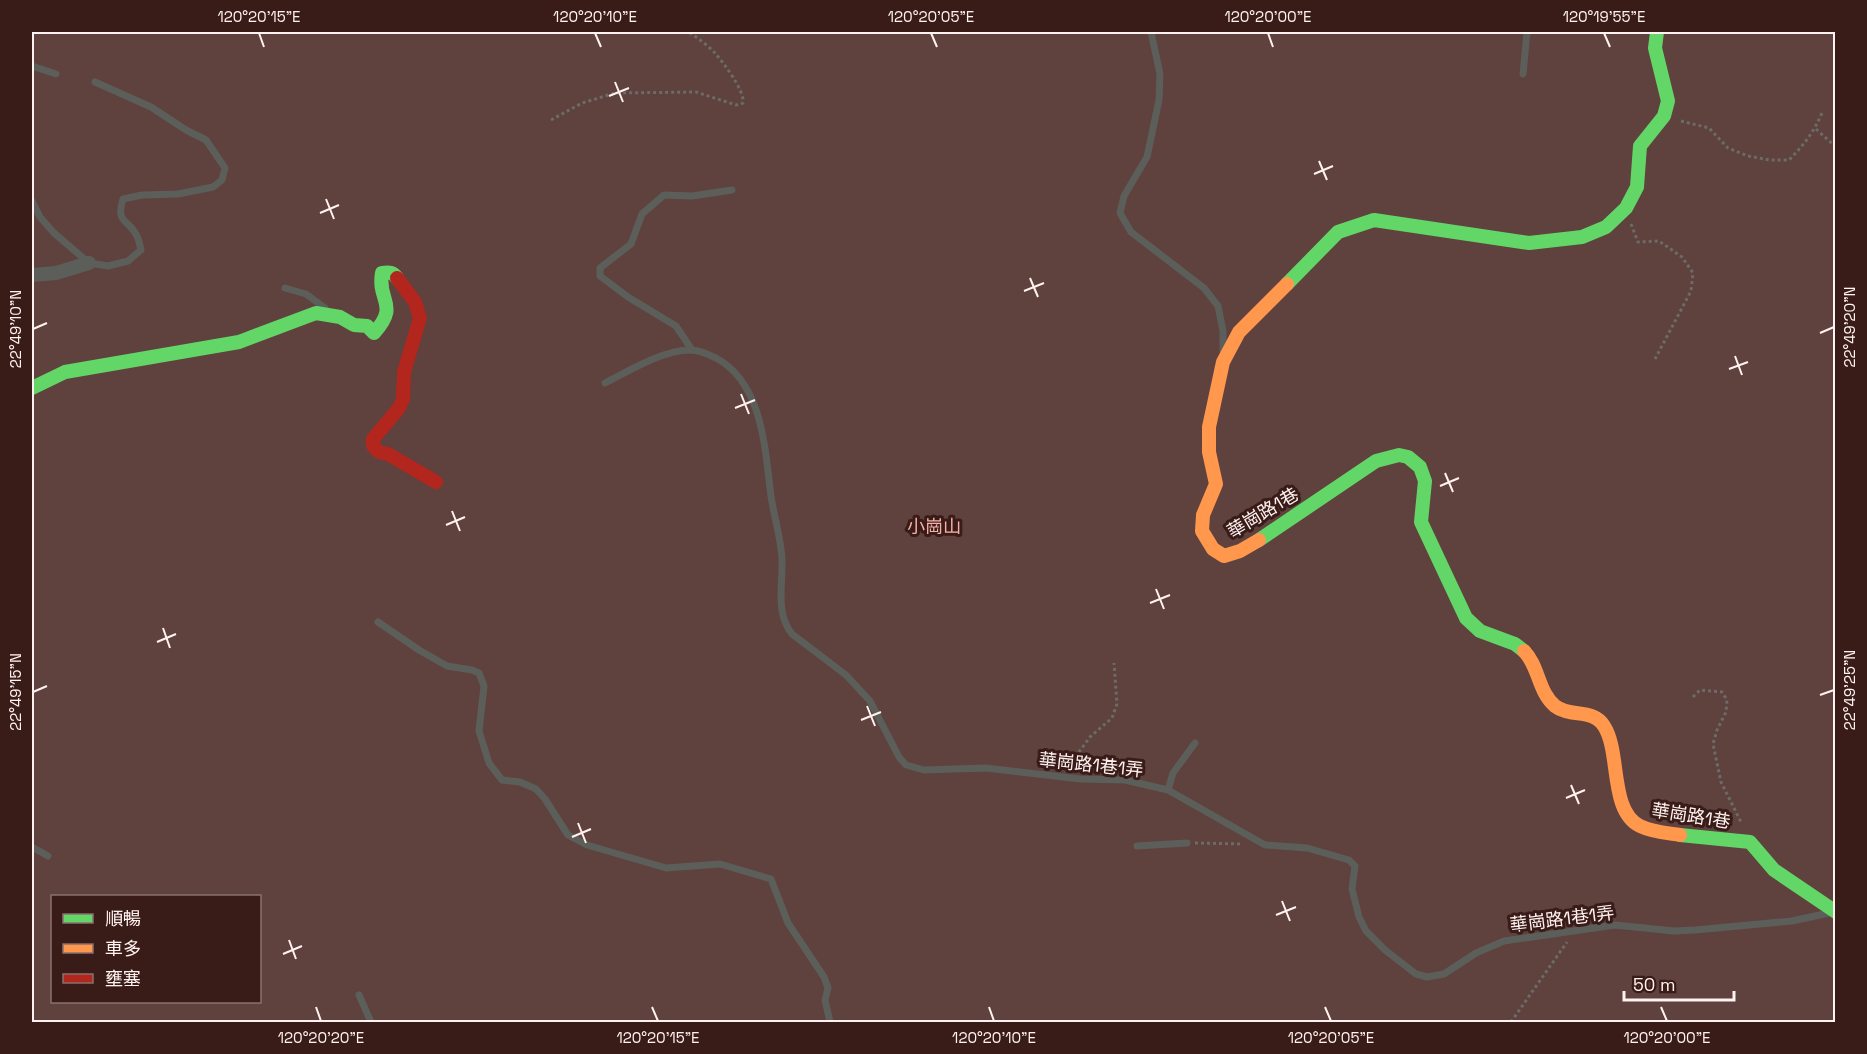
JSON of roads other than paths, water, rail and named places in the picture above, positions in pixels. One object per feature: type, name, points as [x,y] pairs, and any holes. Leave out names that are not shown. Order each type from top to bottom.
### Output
[{"type":"street","name":"華崗路1巷","points":[[1658,32],[1655,48],[1668,101],[1664,116],[1640,146],[1637,187],[1626,208],[1606,227],[1582,237],[1529,243],[1374,220],[1349,226],[1338,232],[1239,332],[1223,362],[1209,427],[1209,452],[1216,484],[1203,515],[1202,531],[1214,549],[1224,556],[1240,551],[1377,461],[1391,455],[1407,455],[1422,467],[1427,480],[1420,522],[1472,627],[1520,648],[1528,654],[1548,699],[1560,709],[1593,715],[1602,720],[1608,731],[1622,800],[1628,815],[1636,824],[1651,830],[1715,840],[1750,842],[1774,870],[1835,912]]},
{"type":"street","points":[[32,275],[56,273],[89,263]]},
{"type":"street","points":[[32,388],[65,372],[239,342],[316,313],[340,318],[354,325],[367,326],[374,333],[383,324],[388,313],[380,279],[382,273],[388,272],[394,274],[415,302],[420,318],[404,372],[404,399],[373,439],[374,446],[378,452],[388,454],[436,482]]},
{"type":"lane","points":[[1151,32],[1160,74],[1160,100],[1147,157],[1124,196],[1120,213],[1131,232],[1204,288],[1218,306],[1223,331],[1223,362]]},
{"type":"lane","points":[[1523,74],[1527,32]]},
{"type":"lane","points":[[32,66],[56,74]]},
{"type":"lane","points":[[32,201],[40,216],[54,233],[89,263],[108,267],[128,261],[141,250],[136,234],[122,220],[119,210],[123,199],[142,195],[178,194],[213,187],[222,180],[225,168],[206,140],[151,107],[95,82]]},
{"type":"lane","points":[[605,383],[655,359],[692,350],[676,326],[627,297],[600,276],[600,268],[631,244],[642,214],[664,195],[692,196],[732,190]]},
{"type":"lane","points":[[285,288],[306,294],[340,318]]},
{"type":"lane","name":"華崗路1巷1弄","points":[[692,350],[708,354],[726,363],[741,380],[755,406],[765,439],[771,498],[782,558],[782,616],[786,626],[792,634],[846,675],[870,701],[899,757],[906,765],[924,770],[986,768],[1080,779],[1125,780],[1168,790],[1265,845],[1307,848],[1349,860],[1354,866],[1352,889],[1359,917],[1366,930],[1384,950],[1416,974],[1427,977],[1444,974],[1476,953],[1504,941],[1615,925],[1674,931],[1695,930],[1792,921],[1835,912]]},
{"type":"lane","points":[[378,622],[447,666],[479,673],[484,686],[479,731],[489,763],[502,780],[520,782],[536,789],[568,835],[587,845],[666,868],[720,864],[771,879],[788,922],[824,977],[828,988],[825,1000],[830,1023]]},
{"type":"lane","points":[[1168,790],[1173,773],[1195,743]]},
{"type":"lane","points":[[1137,846],[1186,843]]},
{"type":"lane","points":[[32,847],[48,856]]},
{"type":"lane","points":[[358,995],[371,1023]]},
{"type":"park label","name":"小崗山","points":[[934,527]]}]
